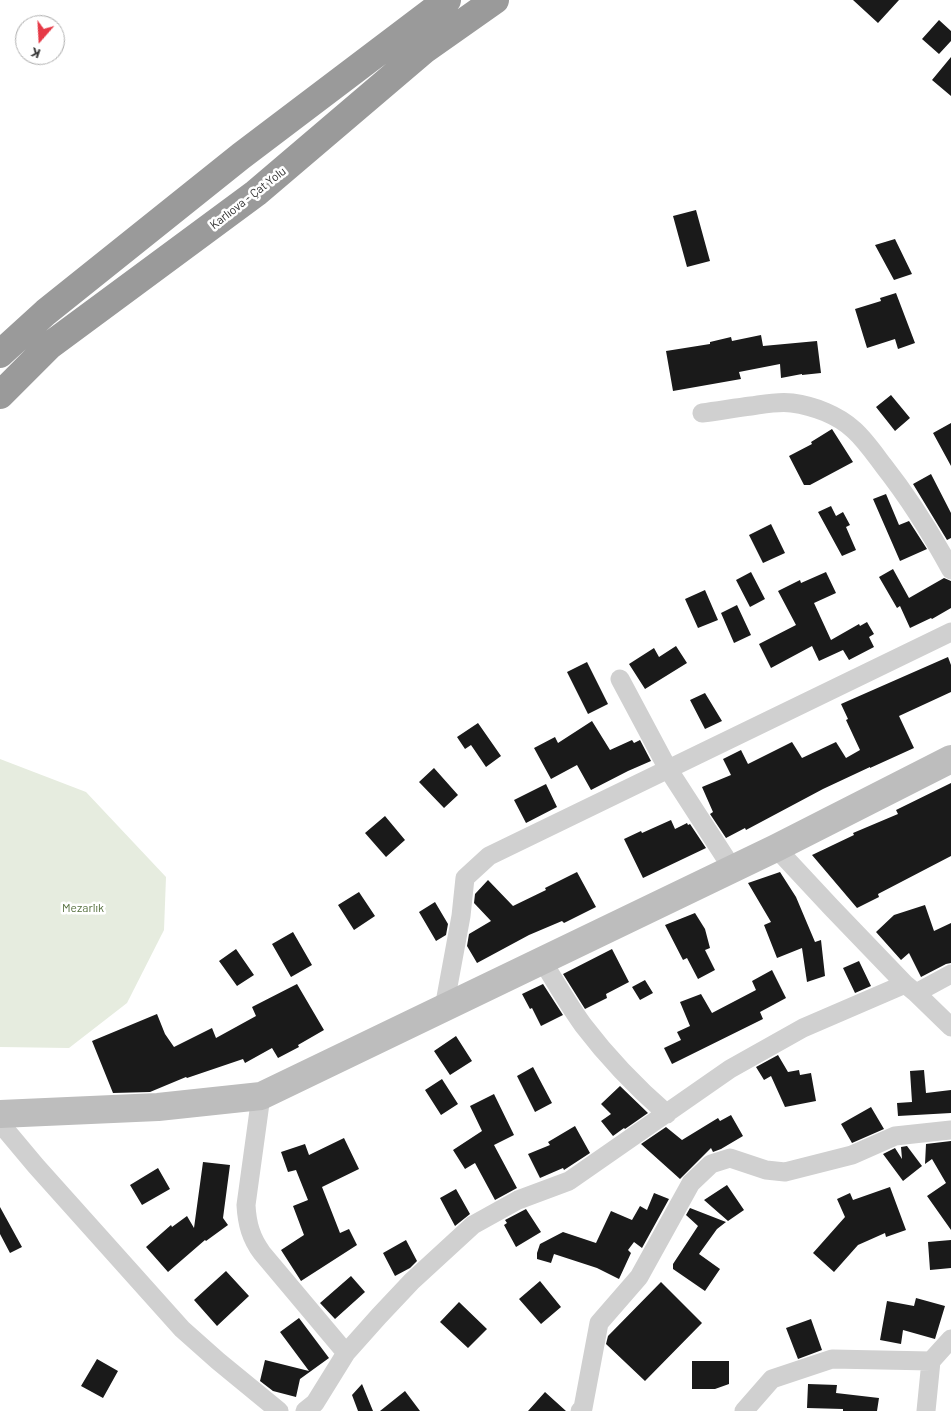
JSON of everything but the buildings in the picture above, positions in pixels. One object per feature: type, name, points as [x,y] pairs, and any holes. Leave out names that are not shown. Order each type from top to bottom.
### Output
[{"type":"highway","points":[[0,354],[46,312],[219,174],[447,0]]},
{"type":"highway","name":"Karlıova - Çat Yolu","points":[[0,395],[49,346],[256,193],[424,50],[495,0]]},
{"type":"street","points":[[702,413],[774,403],[791,403],[808,406],[840,420],[854,430],[897,483],[922,520],[951,570]]},
{"type":"street","points":[[444,1008],[466,878],[489,856],[951,632]]},
{"type":"street","points":[[620,679],[668,769],[732,868]]},
{"type":"street","points":[[0,1114],[158,1107],[261,1096],[776,848],[951,759]]},
{"type":"street","points":[[776,848],[911,989],[951,1027]]},
{"type":"street","points":[[542,960],[561,993],[583,1025],[632,1082],[667,1114]]},
{"type":"street","points":[[305,1411],[315,1403],[346,1353],[412,1281],[473,1225],[518,1200],[569,1181],[730,1069],[804,1028],[951,974]]},
{"type":"street","points":[[261,1096],[246,1205],[246,1217],[249,1228],[262,1253],[346,1353]]},
{"type":"street","points":[[0,1123],[182,1329],[279,1411]]},
{"type":"street","points":[[580,1411],[583,1408],[600,1323],[639,1277],[691,1183],[711,1164],[730,1158],[766,1170],[785,1172],[852,1155],[895,1136],[951,1130]]},
{"type":"street","points":[[926,1411],[931,1361],[951,1339]]},
{"type":"street","points":[[744,1411],[772,1379],[832,1359],[931,1361]]},
{"type":"green space","name":"Mezarlık","points":[[0,759],[86,792],[166,877],[164,930],[127,1003],[69,1048],[0,1047]]}]
